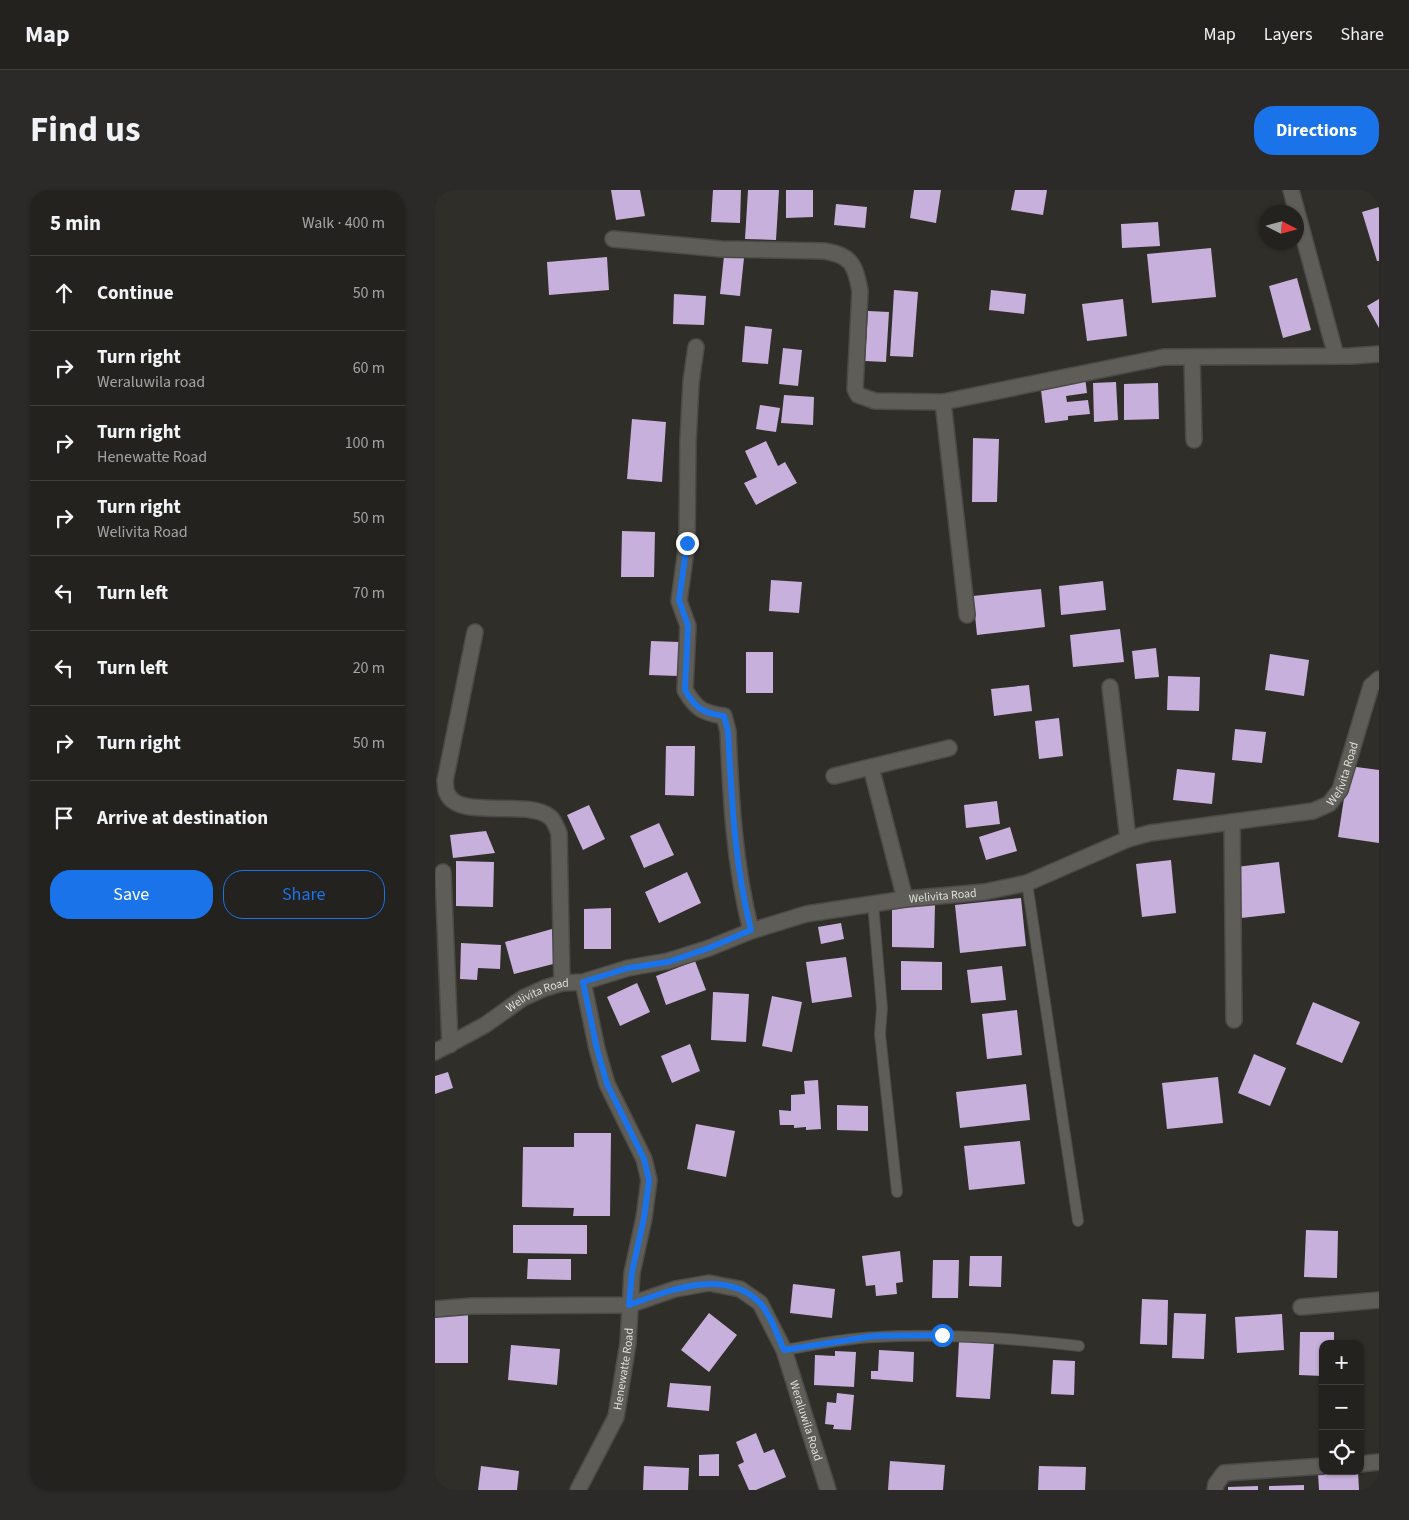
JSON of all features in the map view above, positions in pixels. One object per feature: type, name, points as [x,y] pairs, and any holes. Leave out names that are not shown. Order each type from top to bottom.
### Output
[{"type":"street","points":[[1291,190],[1336,356]]},
{"type":"street","points":[[613,240],[721,249],[839,253],[851,261],[857,275],[860,290],[855,380],[858,395],[875,401],[943,402],[1164,357],[1379,354]]},
{"type":"street","points":[[697,347],[691,382],[688,441],[687,543],[679,600],[688,626],[685,690],[690,699],[706,714],[724,716],[728,731],[733,832],[740,888],[751,930]]},
{"type":"street","points":[[1192,357],[1194,440]]},
{"type":"street","points":[[943,402],[967,615]]},
{"type":"street","points":[[475,632],[445,781],[447,794],[455,802],[469,806],[536,809],[551,817],[559,834],[562,983]]},
{"type":"street","name":"Welivita Road","points":[[435,1052],[485,1025],[533,993],[562,983],[583,982],[628,968],[668,962],[709,948],[751,930],[806,914],[905,899],[985,892],[1027,883],[1128,839],[1150,833],[1305,813],[1329,804],[1341,790],[1371,686],[1379,679]]},
{"type":"street","points":[[1110,687],[1128,839]]},
{"type":"street","points":[[834,776],[949,748]]},
{"type":"street","points":[[871,767],[905,899]]},
{"type":"street","points":[[1232,822],[1233,1020]]},
{"type":"street","points":[[443,872],[450,1045]]},
{"type":"street","name":"Henewatte Road","points":[[578,1490],[616,1417],[627,1343],[632,1272],[644,1218],[649,1180],[644,1159],[607,1084],[597,1049],[583,982]]},
{"type":"street","points":[[435,1309],[473,1306],[629,1305],[675,1289],[709,1283],[740,1289],[760,1303],[784,1350]]},
{"type":"street","points":[[1301,1307],[1379,1300]]},
{"type":"street","name":"Weraluwila Road","points":[[784,1350],[828,1490]]},
{"type":"street","points":[[1364,1464],[1379,1462]]},
{"type":"street","points":[[1215,1490],[1216,1484],[1224,1473],[1319,1466]]},
{"type":"lane","points":[[1027,883],[1077,1221]]},
{"type":"lane","points":[[873,904],[882,1008],[880,1034],[897,1192]]},
{"type":"lane","points":[[784,1350],[874,1336],[1016,1338],[1079,1346]]},
{"type":"building","points":[[611,190],[640,190],[645,216],[616,220]]},
{"type":"building","points":[[713,190],[741,190],[740,223],[711,222]]},
{"type":"building","points":[[748,190],[779,190],[776,240],[745,239]]},
{"type":"building","points":[[786,190],[813,190],[813,217],[786,218]]},
{"type":"building","points":[[914,190],[941,190],[936,223],[910,218]]},
{"type":"building","points":[[1015,190],[1047,190],[1043,215],[1011,210]]},
{"type":"building","points":[[836,204],[867,207],[865,228],[834,225]]},
{"type":"building","points":[[1379,207],[1379,261],[1377,261],[1362,212]]},
{"type":"building","points":[[1158,222],[1160,246],[1122,248],[1121,224]]},
{"type":"building","points":[[1211,248],[1216,297],[1152,303],[1147,254]]},
{"type":"building","points":[[724,256],[744,258],[740,296],[720,294]]},
{"type":"building","points":[[607,257],[609,290],[549,295],[547,262]]},
{"type":"building","points":[[1297,278],[1311,330],[1283,338],[1269,286]]},
{"type":"building","points":[[894,290],[918,292],[913,357],[890,356]]},
{"type":"building","points":[[991,290],[1026,294],[1024,314],[989,310]]},
{"type":"building","points":[[674,294],[706,296],[704,325],[673,324]]},
{"type":"building","points":[[1123,299],[1127,336],[1087,341],[1082,304]]},
{"type":"building","points":[[1379,299],[1379,328],[1367,306]]},
{"type":"building","points":[[868,311],[889,312],[886,362],[865,361]]},
{"type":"building","points":[[745,326],[772,329],[768,364],[742,362]]},
{"type":"building","points":[[783,348],[802,350],[798,386],[779,384]]},
{"type":"building","points":[[1085,377],[1087,393],[1066,396],[1067,402],[1088,400],[1090,414],[1068,416],[1068,420],[1045,423],[1040,382]]},
{"type":"building","points":[[1116,382],[1118,420],[1094,422],[1093,383]]},
{"type":"building","points":[[1158,383],[1159,419],[1124,420],[1124,384]]},
{"type":"building","points":[[784,395],[814,397],[813,425],[781,423]]},
{"type":"building","points":[[760,405],[780,408],[776,432],[756,429]]},
{"type":"building","points":[[632,419],[666,422],[662,482],[627,479]]},
{"type":"building","points":[[973,438],[999,439],[997,502],[972,502]]},
{"type":"building","points":[[766,441],[778,466],[785,462],[797,483],[756,505],[744,483],[757,477],[745,451]]},
{"type":"building","points":[[622,531],[655,532],[654,577],[621,577]]},
{"type":"building","points":[[771,580],[802,582],[799,613],[769,611]]},
{"type":"building","points":[[1103,581],[1106,610],[1061,615],[1059,586]]},
{"type":"building","points":[[1041,589],[1045,627],[977,635],[973,596]]},
{"type":"building","points":[[1120,629],[1124,662],[1073,667],[1070,635]]},
{"type":"building","points":[[651,641],[679,642],[678,676],[649,675]]},
{"type":"building","points":[[1156,648],[1159,677],[1135,679],[1132,651]]},
{"type":"building","points":[[746,652],[773,652],[773,693],[746,693]]},
{"type":"building","points":[[1270,654],[1309,660],[1304,696],[1265,690]]},
{"type":"building","points":[[1168,676],[1200,677],[1199,711],[1167,710]]},
{"type":"building","points":[[1029,685],[1032,711],[994,716],[991,689]]},
{"type":"building","points":[[1059,718],[1063,756],[1039,759],[1035,721]]},
{"type":"building","points":[[1235,729],[1266,732],[1262,763],[1232,760]]},
{"type":"building","points":[[666,746],[695,746],[694,796],[665,795]]},
{"type":"building","points":[[1349,766],[1379,770],[1379,843],[1338,837]]},
{"type":"building","points":[[1177,769],[1215,773],[1212,804],[1173,800]]},
{"type":"building","points":[[997,801],[1000,824],[966,828],[964,805]]},
{"type":"building","points":[[589,805],[605,839],[583,850],[567,815]]},
{"type":"building","points":[[659,823],[674,855],[644,868],[630,836]]},
{"type":"building","points":[[1010,827],[1017,851],[986,860],[979,837]]},
{"type":"building","points":[[486,831],[495,853],[453,858],[450,835]]},
{"type":"building","points":[[1171,860],[1176,913],[1142,917],[1136,864]]},
{"type":"building","points":[[456,861],[494,862],[493,907],[456,906]]},
{"type":"building","points":[[1279,862],[1285,913],[1241,918],[1236,867]]},
{"type":"building","points":[[687,872],[701,903],[659,923],[645,892]]},
{"type":"building","points":[[1021,898],[1026,946],[960,953],[955,905]]},
{"type":"building","points":[[892,904],[935,905],[934,948],[892,947]]},
{"type":"building","points":[[611,908],[611,949],[584,949],[584,909]]},
{"type":"building","points":[[841,923],[844,939],[821,944],[818,927]]},
{"type":"building","points":[[552,929],[561,962],[514,974],[505,942]]},
{"type":"building","points":[[461,943],[501,945],[500,969],[478,968],[477,980],[460,979]]},
{"type":"building","points":[[846,957],[852,997],[812,1003],[806,962]]},
{"type":"building","points":[[695,961],[706,990],[666,1005],[656,976]]},
{"type":"building","points":[[901,961],[942,962],[942,990],[901,990]]},
{"type":"building","points":[[1002,966],[1006,1000],[971,1003],[967,970]]},
{"type":"building","points":[[637,983],[650,1012],[620,1026],[607,997]]},
{"type":"building","points":[[713,992],[749,994],[746,1042],[711,1040]]},
{"type":"building","points":[[772,996],[802,1002],[792,1052],[762,1046]]},
{"type":"building","points":[[1313,1002],[1360,1022],[1342,1063],[1296,1044]]},
{"type":"building","points":[[1017,1010],[1022,1055],[987,1059],[982,1014]]},
{"type":"building","points":[[690,1044],[700,1071],[672,1083],[661,1056]]},
{"type":"building","points":[[1254,1054],[1286,1068],[1270,1106],[1238,1093]]},
{"type":"building","points":[[448,1072],[453,1088],[435,1094],[435,1076]]},
{"type":"building","points":[[1218,1077],[1223,1123],[1167,1129],[1162,1083]]},
{"type":"building","points":[[818,1080],[821,1129],[806,1130],[806,1127],[794,1128],[794,1125],[780,1125],[779,1110],[791,1111],[791,1095],[805,1094],[804,1081]]},
{"type":"building","points":[[1026,1084],[1030,1120],[960,1128],[956,1092]]},
{"type":"building","points":[[837,1105],[868,1106],[868,1131],[837,1130]]},
{"type":"building","points":[[696,1124],[735,1131],[726,1177],[687,1169]]},
{"type":"building","points":[[574,1133],[611,1133],[610,1216],[573,1216],[574,1208],[522,1207],[523,1147],[574,1147]]},
{"type":"building","points":[[1020,1141],[1025,1184],[969,1190],[964,1146]]},
{"type":"building","points":[[513,1225],[587,1225],[587,1254],[513,1253]]},
{"type":"building","points":[[1306,1230],[1338,1231],[1337,1278],[1304,1277]]},
{"type":"building","points":[[900,1251],[903,1282],[896,1283],[897,1294],[876,1296],[875,1285],[866,1286],[862,1256]]},
{"type":"building","points":[[970,1256],[1002,1256],[1001,1287],[969,1286]]},
{"type":"building","points":[[528,1259],[571,1259],[571,1280],[527,1279]]},
{"type":"building","points":[[933,1260],[959,1260],[958,1298],[932,1298]]},
{"type":"building","points":[[793,1284],[835,1289],[832,1318],[790,1313]]},
{"type":"building","points":[[1142,1299],[1168,1300],[1167,1345],[1140,1344]]},
{"type":"building","points":[[709,1313],[737,1335],[709,1372],[681,1350]]},
{"type":"building","points":[[1174,1313],[1206,1314],[1204,1359],[1172,1358]]},
{"type":"building","points":[[1282,1314],[1284,1350],[1237,1353],[1235,1317]]},
{"type":"building","points":[[435,1315],[468,1315],[468,1363],[435,1363]]},
{"type":"building","points":[[1300,1332],[1334,1332],[1334,1340],[1319,1340],[1319,1376],[1299,1375]]},
{"type":"building","points":[[959,1341],[994,1343],[990,1399],[956,1397]]},
{"type":"building","points":[[511,1345],[560,1349],[557,1385],[508,1380]]},
{"type":"building","points":[[879,1350],[914,1352],[913,1382],[871,1379],[871,1371],[878,1371]]},
{"type":"building","points":[[835,1351],[856,1352],[854,1387],[814,1385],[815,1355],[835,1356]]},
{"type":"building","points":[[1053,1360],[1075,1361],[1074,1395],[1051,1394]]},
{"type":"building","points":[[670,1383],[711,1386],[709,1411],[667,1407]]},
{"type":"building","points":[[837,1393],[854,1395],[851,1430],[833,1429],[834,1425],[825,1424],[827,1402],[836,1403]]},
{"type":"building","points":[[756,1433],[764,1453],[774,1449],[786,1477],[756,1490],[749,1490],[738,1465],[744,1462],[736,1442]]},
{"type":"building","points":[[719,1454],[719,1476],[699,1476],[699,1455]]},
{"type":"building","points":[[890,1461],[945,1465],[943,1490],[888,1490]]},
{"type":"building","points":[[481,1466],[519,1471],[517,1490],[478,1490]]},
{"type":"building","points":[[644,1466],[689,1468],[688,1490],[643,1490]]},
{"type":"building","points":[[1039,1466],[1086,1467],[1085,1490],[1038,1490]]},
{"type":"building","points":[[1318,1473],[1319,1475],[1358,1475],[1359,1490],[1319,1490]]},
{"type":"building","points":[[1304,1485],[1304,1490],[1269,1490],[1269,1486]]},
{"type":"building","points":[[1258,1486],[1258,1490],[1228,1490],[1228,1487]]},
{"type":"route","points":[[687,543],[679,600],[688,626],[685,690],[690,699],[706,714],[724,716],[728,731],[733,832],[740,888],[751,930],[709,948],[668,962],[628,968],[583,982],[597,1049],[607,1084],[644,1159],[649,1180],[644,1218],[632,1272],[629,1305],[675,1289],[709,1283],[740,1289],[760,1303],[784,1350],[874,1336],[942,1335]]}]
